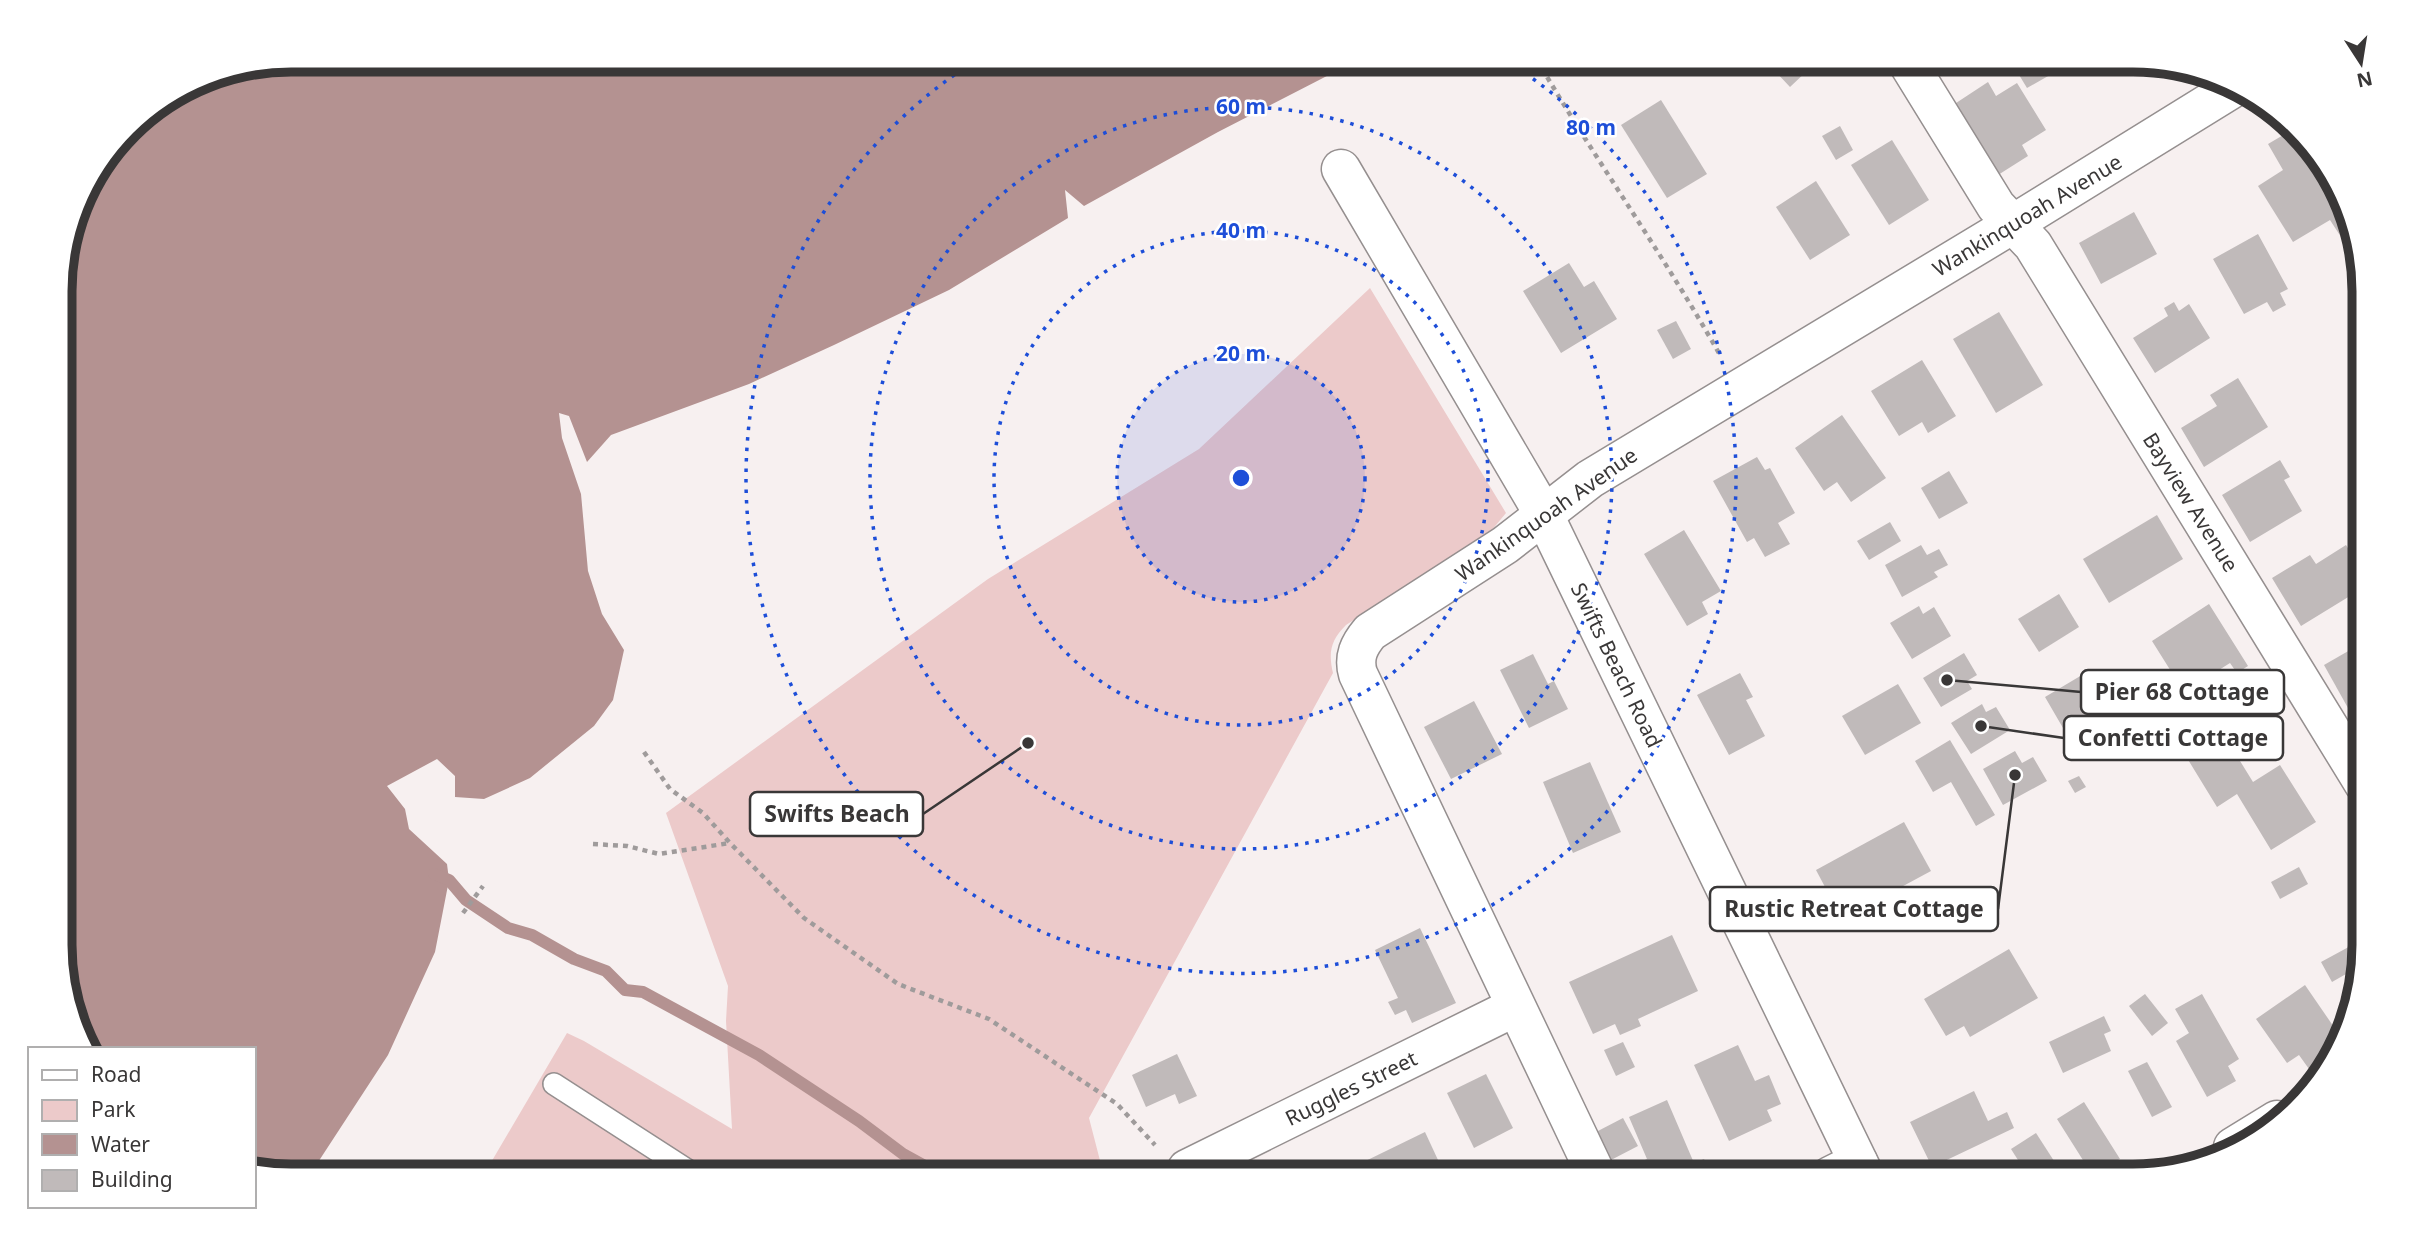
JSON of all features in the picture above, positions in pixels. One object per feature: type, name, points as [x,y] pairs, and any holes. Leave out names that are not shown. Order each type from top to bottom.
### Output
[{"type":"street","name":"Bayview Avenue","points":[[1913,72],[1996,206],[2033,245],[2352,764]]},
{"type":"street","name":"Wankinquoah Avenue","points":[[1591,1164],[1358,674],[1356,658],[1362,642],[1370,632],[1505,544],[1590,479],[2013,225],[2226,92]]},
{"type":"street","name":"Swifts Beach Road","points":[[1341,169],[1543,513],[1848,1164]]},
{"type":"street","name":"Ruggles Street","points":[[1199,1164],[1515,1007]]},
{"type":"lane","points":[[554,1084],[678,1164]]},
{"type":"path","points":[[1544,72],[1576,126],[1680,283],[1726,366],[1742,387]]},
{"type":"path","points":[[645,752],[670,789],[703,813],[804,918],[898,984],[989,1018],[1117,1104],[1154,1144],[1179,1164]]},
{"type":"path","points":[[593,844],[626,846],[659,854],[730,843]]},
{"type":"path","points":[[463,913],[483,886]]},
{"type":"green space","points":[[1370,288],[1506,513],[1491,531],[1346,625],[1337,636],[1331,653],[1333,673],[1089,1118],[1101,1164],[490,1164],[567,1033],[732,1129],[726,1021],[728,986],[666,813],[988,579],[1199,449]]},
{"type":"water","points":[[290,72],[1335,72],[1084,206],[1065,190],[1068,218],[949,290],[749,384],[611,435],[587,462],[569,416],[559,413],[562,438],[581,494],[588,571],[602,614],[624,650],[613,700],[594,726],[530,778],[484,799],[455,797],[455,776],[437,759],[387,786],[405,809],[409,829],[447,864],[449,880],[435,952],[388,1055],[317,1164],[256,1161],[256,1047],[97,1047],[79,1002],[72,946],[72,276],[79,234],[88,207],[101,181],[126,146],[146,126],[169,109],[207,88],[248,76]]},
{"type":"building","points":[[1776,72],[1806,72],[1790,87]]},
{"type":"building","points":[[2017,72],[2055,72],[2027,88]]},
{"type":"building","points":[[1988,82],[1996,96],[2017,83],[2046,130],[2022,145],[2028,156],[1998,175],[1953,105]]},
{"type":"building","points":[[1661,100],[1707,174],[1667,198],[1621,125]]},
{"type":"building","points":[[1840,126],[1853,150],[1836,160],[1822,136]]},
{"type":"building","points":[[2286,134],[2298,146],[2323,181],[2345,234],[2341,237],[2330,220],[2293,242],[2258,186],[2283,170],[2268,144]]},
{"type":"building","points":[[1892,140],[1929,200],[1889,225],[1851,165]]},
{"type":"building","points":[[1816,181],[1850,235],[1810,260],[1776,207]]},
{"type":"building","points":[[2134,212],[2157,254],[2101,284],[2079,243]]},
{"type":"building","points":[[2258,234],[2288,289],[2280,293],[2286,305],[2273,312],[2267,302],[2244,314],[2213,259]]},
{"type":"building","points":[[1569,263],[1584,287],[1594,281],[1617,319],[1561,353],[1523,291]]},
{"type":"building","points":[[2174,302],[2179,311],[2189,304],[2210,338],[2155,373],[2133,338],[2168,316],[2164,308]]},
{"type":"building","points":[[1999,312],[2043,385],[1996,413],[1953,339]]},
{"type":"building","points":[[1676,321],[1691,349],[1673,359],[1657,330]]},
{"type":"building","points":[[1922,360],[1956,416],[1928,433],[1922,422],[1899,436],[1871,391]]},
{"type":"building","points":[[2238,378],[2268,427],[2204,467],[2181,428],[2217,406],[2210,395]]},
{"type":"building","points":[[1842,415],[1886,478],[1851,502],[1837,482],[1824,491],[1795,448]]},
{"type":"building","points":[[1757,457],[1765,470],[1770,468],[1795,513],[1778,523],[1790,544],[1765,557],[1754,538],[1747,542],[1713,481]]},
{"type":"building","points":[[2280,460],[2290,477],[2284,480],[2302,511],[2250,542],[2222,495]]},
{"type":"building","points":[[1949,471],[1968,503],[1939,519],[1921,488]]},
{"type":"building","points":[[2157,515],[2183,559],[2109,603],[2083,559]]},
{"type":"building","points":[[1890,522],[1901,541],[1869,560],[1857,541]]},
{"type":"building","points":[[1684,530],[1721,591],[1702,602],[1708,614],[1687,626],[1644,554]]},
{"type":"building","points":[[1921,545],[1927,555],[1939,549],[1948,565],[1934,572],[1938,577],[1902,597],[1885,565]]},
{"type":"building","points":[[2346,545],[2352,555],[2352,595],[2301,626],[2272,578],[2310,555],[2316,564]]},
{"type":"building","points":[[2059,594],[2079,627],[2039,652],[2018,619]]},
{"type":"building","points":[[2209,604],[2248,666],[2237,673],[2230,663],[2184,692],[2152,641]]},
{"type":"building","points":[[1919,606],[1923,614],[1934,607],[1951,636],[1912,659],[1890,623]]},
{"type":"building","points":[[2352,649],[2352,706],[2348,708],[2324,665]]},
{"type":"building","points":[[1964,653],[1977,675],[1967,681],[1972,689],[1941,707],[1923,678]]},
{"type":"building","points":[[1533,654],[1548,684],[1554,681],[1568,709],[1529,728],[1500,670]]},
{"type":"building","points":[[1740,673],[1753,697],[1746,700],[1765,736],[1729,755],[1697,695]]},
{"type":"building","points":[[2082,675],[2107,718],[2117,713],[2131,737],[2092,760],[2071,723],[2063,728],[2045,697]]},
{"type":"building","points":[[1898,684],[1921,723],[1865,755],[1842,716]]},
{"type":"building","points":[[1474,701],[1502,754],[1451,779],[1424,727]]},
{"type":"building","points":[[1982,704],[1986,712],[1996,707],[2010,730],[1971,754],[1951,723]]},
{"type":"building","points":[[2224,735],[2253,782],[2280,765],[2316,822],[2271,850],[2237,794],[2217,807],[2187,758]]},
{"type":"building","points":[[1950,740],[1995,815],[1976,826],[1951,782],[1933,792],[1915,761]]},
{"type":"building","points":[[2015,751],[2022,763],[2033,757],[2047,781],[2003,805],[1983,769]]},
{"type":"building","points":[[1590,762],[1621,832],[1573,853],[1543,782]]},
{"type":"building","points":[[2079,776],[2086,787],[2075,793],[2068,781]]},
{"type":"building","points":[[1904,822],[1931,871],[1842,919],[1816,870]]},
{"type":"building","points":[[2299,867],[2308,884],[2280,899],[2271,882]]},
{"type":"building","points":[[1420,928],[1456,1003],[1412,1023],[1406,1010],[1395,1015],[1388,1002],[1398,998],[1375,950]]},
{"type":"building","points":[[1672,935],[1698,991],[1638,1019],[1641,1026],[1620,1035],[1615,1024],[1593,1034],[1569,982]]},
{"type":"building","points":[[2352,945],[2349,980],[2346,974],[2332,982],[2321,962]]},
{"type":"building","points":[[2009,949],[2038,998],[1970,1037],[1964,1026],[1946,1036],[1924,999]]},
{"type":"building","points":[[2305,985],[2335,1029],[2332,1037],[2326,1041],[2329,1044],[2317,1063],[2309,1069],[2299,1055],[2287,1063],[2256,1019]]},
{"type":"building","points":[[2145,994],[2168,1023],[2152,1036],[2129,1006]]},
{"type":"building","points":[[2202,994],[2239,1059],[2228,1066],[2236,1081],[2207,1097],[2176,1041],[2189,1033],[2175,1009]]},
{"type":"building","points":[[2104,1016],[2111,1031],[2104,1034],[2111,1051],[2063,1073],[2049,1042]]},
{"type":"building","points":[[1623,1042],[1635,1067],[1616,1076],[1604,1050]]},
{"type":"building","points":[[1738,1045],[1755,1081],[1769,1075],[1781,1104],[1767,1110],[1772,1121],[1729,1141],[1694,1065]]},
{"type":"building","points":[[1177,1054],[1197,1096],[1179,1104],[1175,1094],[1146,1107],[1132,1075]]},
{"type":"building","points":[[2147,1062],[2172,1107],[2152,1117],[2128,1071]]},
{"type":"building","points":[[1486,1074],[1513,1128],[1474,1148],[1447,1093]]},
{"type":"building","points":[[1974,1091],[1988,1121],[2007,1112],[2014,1128],[1938,1164],[1931,1164],[1910,1122]]},
{"type":"building","points":[[1667,1100],[1694,1163],[1704,1159],[1706,1164],[1636,1164],[1647,1159],[1629,1117]]},
{"type":"building","points":[[2084,1102],[2120,1159],[2113,1164],[2085,1164],[2057,1119]]},
{"type":"building","points":[[1623,1118],[1638,1146],[1611,1160],[1596,1132]]},
{"type":"building","points":[[1425,1132],[1438,1160],[1430,1164],[1359,1164]]},
{"type":"building","points":[[2036,1133],[2056,1164],[2020,1164],[2011,1149]]},
{"type":"waterway","points":[[434,874],[449,880],[466,900],[508,928],[532,935],[574,959],[606,971],[625,990],[643,992],[759,1055],[921,1164]]},
{"type":"place","name":"Pier 68 Cottage","points":[[1947,680]]},
{"type":"place","name":"Confetti Cottage","points":[[1981,726]]},
{"type":"place","name":"Swifts Beach","points":[[1028,743]]},
{"type":"place","name":"Rustic Retreat Cottage","points":[[2015,775]]}]
